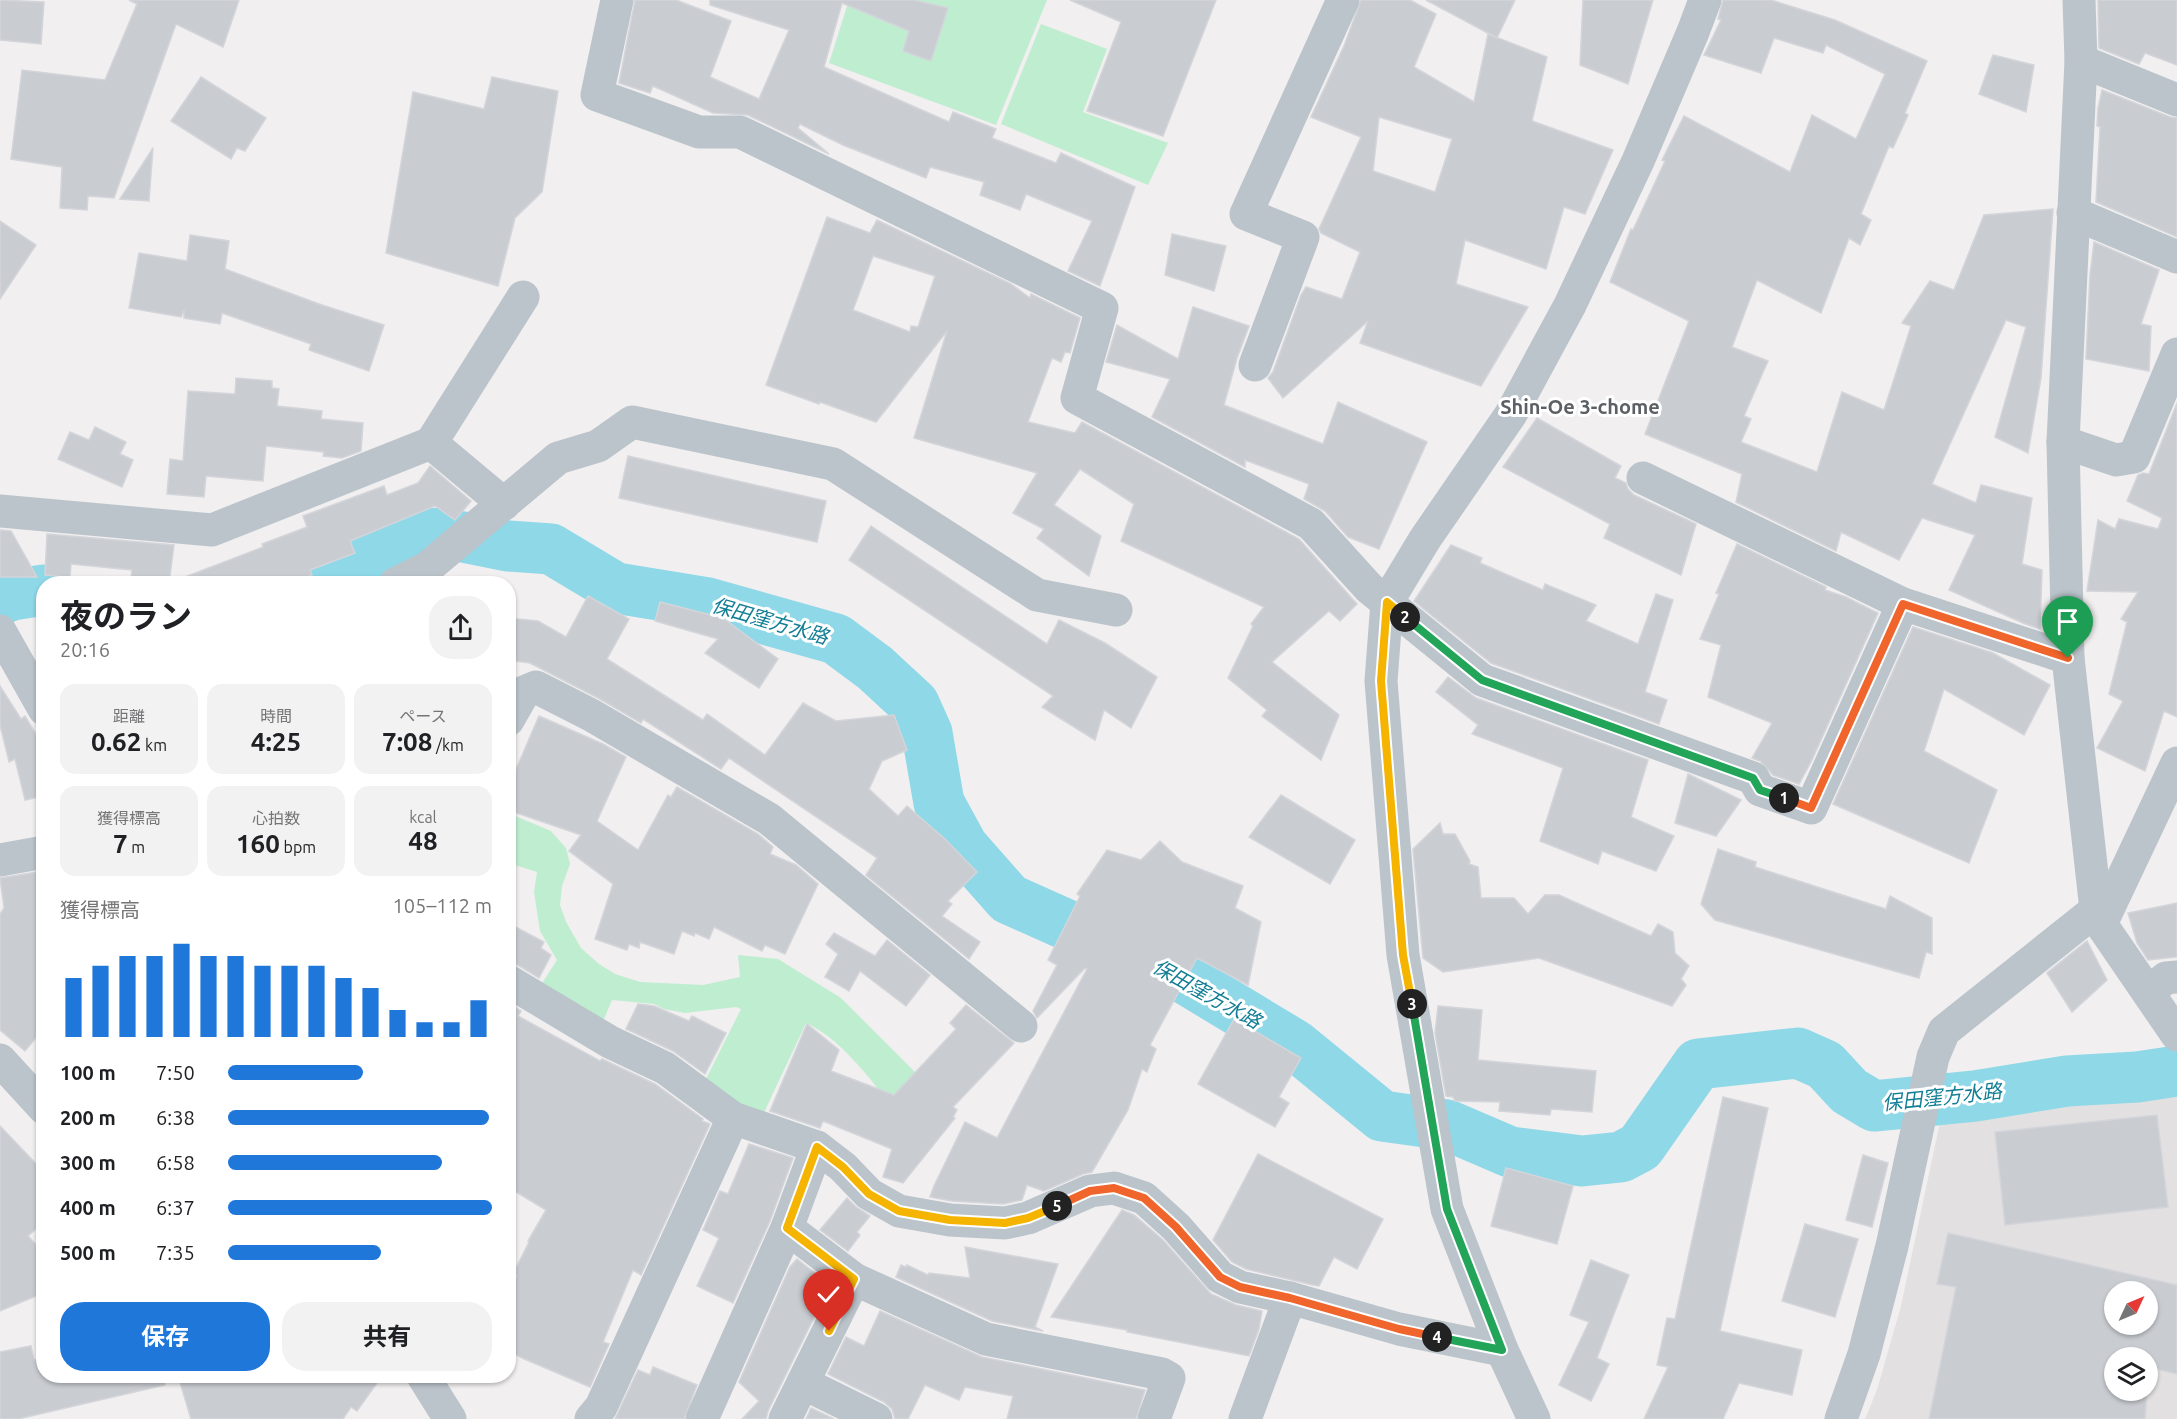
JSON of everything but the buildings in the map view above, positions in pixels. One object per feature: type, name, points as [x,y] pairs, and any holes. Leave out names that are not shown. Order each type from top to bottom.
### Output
[{"type":"street","points":[[617,0],[597,95],[699,132],[740,132],[1102,308],[1077,398],[1311,524],[1369,588],[1482,680],[1753,778],[1760,790],[1811,808],[1903,604]]},
{"type":"street","points":[[1255,365],[1303,237],[1246,214],[1343,0]]},
{"type":"street","points":[[1534,1419],[1502,1350],[1447,1209],[1403,955],[1381,681],[1387,602],[1425,539],[1511,414],[1570,304],[1638,161],[1705,0]]},
{"type":"street","points":[[2079,0],[2080,61],[2063,442],[2068,658],[2098,917],[2177,1035]]},
{"type":"street","points":[[2080,61],[2177,100]]},
{"type":"street","points":[[2073,213],[2177,257]]},
{"type":"street","points":[[0,510],[212,530],[431,443],[523,297]]},
{"type":"street","points":[[2063,442],[2116,460],[2133,457],[2177,354]]},
{"type":"street","points":[[411,576],[427,568],[558,458],[598,446],[632,422],[832,464],[1036,595],[1116,610]]},
{"type":"street","points":[[431,443],[504,504]]},
{"type":"street","points":[[1643,478],[1903,604],[2068,658]]},
{"type":"street","points":[[0,631],[36,695]]},
{"type":"street","points":[[516,706],[524,692],[537,687],[591,715],[769,819],[1021,1026]]},
{"type":"street","points":[[1841,1419],[1864,1354],[1892,1246],[1933,1057],[1944,1031],[2098,917],[2177,763]]},
{"type":"street","points":[[0,860],[36,853]]},
{"type":"street","points":[[2148,992],[2166,978],[2177,977]]},
{"type":"street","points":[[516,986],[610,1042],[665,1068],[733,1118],[817,1147],[843,1167],[869,1194],[899,1211],[950,1220],[1005,1223],[1028,1218],[1090,1191],[1114,1188],[1144,1198],[1176,1227],[1220,1277],[1240,1287],[1290,1298],[1399,1329],[1502,1350]]},
{"type":"street","points":[[0,1060],[36,1099]]},
{"type":"street","points":[[591,1419],[601,1407],[733,1118]]},
{"type":"street","points":[[702,1419],[787,1228],[817,1147]]},
{"type":"street","points":[[787,1228],[854,1279],[986,1339],[1162,1374],[1169,1378],[1154,1419]]},
{"type":"street","points":[[784,1419],[854,1279]]},
{"type":"street","points":[[1245,1419],[1290,1298]]},
{"type":"street","points":[[428,1383],[452,1417]]},
{"type":"street","points":[[803,1383],[876,1419]]},
{"type":"shaded area","points":[[2172,1079],[2177,1085],[2177,1419],[1865,1419],[1877,1390],[1901,1306],[1940,1122]]},
{"type":"green space","points":[[849,0],[1047,0],[996,125],[829,63]]},
{"type":"green space","points":[[1041,24],[1107,49],[1083,112],[1168,143],[1148,185],[1001,124]]},
{"type":"green space","points":[[516,816],[551,831],[566,848],[570,864],[562,886],[560,905],[566,922],[581,948],[599,964],[615,974],[640,982],[703,985],[740,977],[738,955],[778,959],[841,998],[919,1076],[891,1104],[842,1048],[831,1038],[806,1023],[761,1119],[702,1087],[741,1009],[736,1007],[685,1013],[664,1009],[654,1004],[612,1000],[601,1026],[539,988],[557,960],[540,931],[534,892],[537,872],[516,865]]},
{"type":"waterway","name":"保田窪方水路","points":[[339,576],[359,562],[410,535],[443,533],[508,546],[551,549],[616,588],[708,603],[836,639],[875,668],[914,704],[927,733],[939,803],[963,847],[1009,899],[1179,975],[1295,1045],[1382,1116],[1447,1125],[1510,1152],[1582,1161],[1621,1157],[1640,1147],[1698,1064],[1798,1053],[1825,1065],[1849,1091],[1874,1106],[1975,1096],[2067,1081],[2137,1077],[2177,1071]]},
{"type":"waterway","name":"保田窪方水路","points":[[0,600],[12,595],[36,591]]},
{"type":"district","name":"Shin-Oe 3-chome","points":[[1580,407]]},
{"type":"route","points":[[829,1331],[854,1279],[787,1228],[817,1147],[843,1167],[869,1194],[885,1204],[899,1211],[950,1220],[1005,1223],[1028,1218],[1090,1191],[1114,1188],[1144,1198],[1176,1227],[1220,1277],[1240,1287],[1290,1298],[1399,1329],[1502,1350],[1447,1209],[1403,955],[1381,681],[1387,602],[1482,680],[1753,778],[1760,790],[1811,808],[1903,604],[2068,658]]}]
